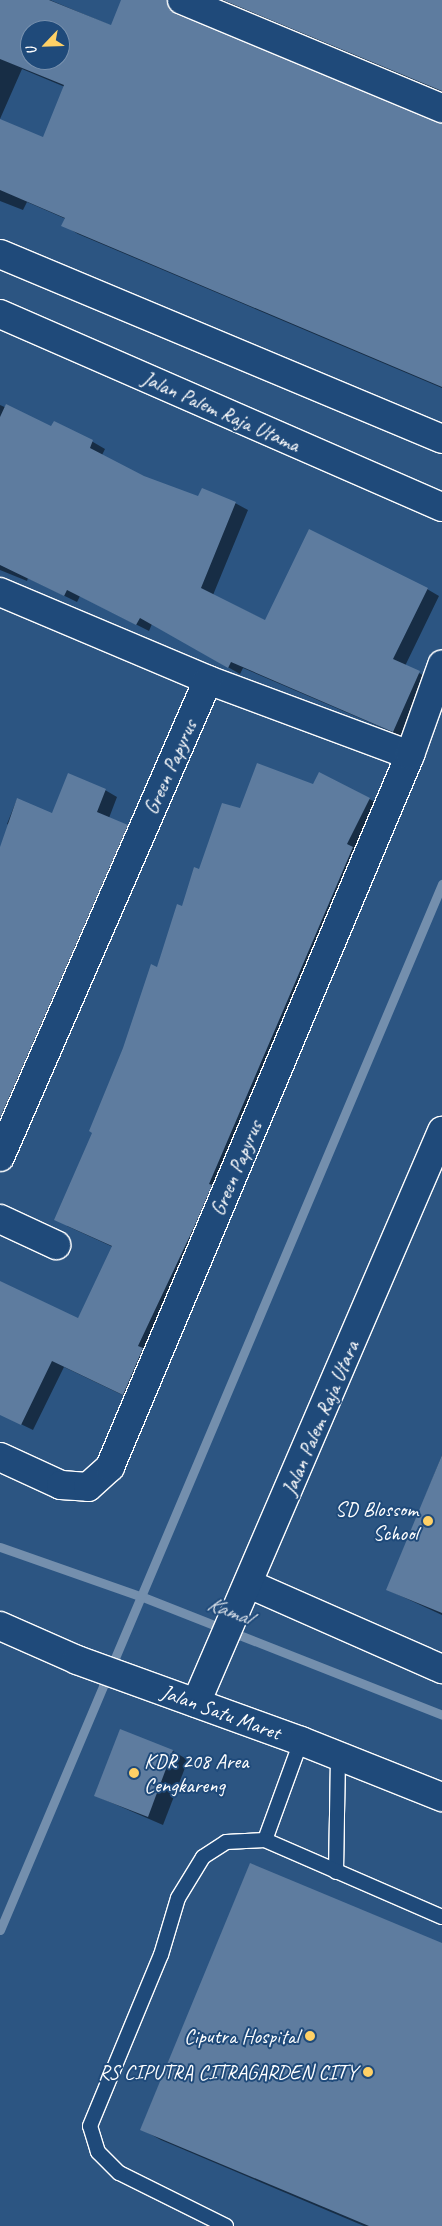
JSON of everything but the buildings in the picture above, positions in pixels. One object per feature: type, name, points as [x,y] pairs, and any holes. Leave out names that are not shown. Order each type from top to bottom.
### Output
[{"type":"street","points":[[182,0],[442,108]]},
{"type":"street","points":[[0,254],[442,439]]},
{"type":"street","name":"Jalan Palem Raja Utama","points":[[0,314],[442,507]]},
{"type":"street","points":[[0,592],[208,680],[410,755]]},
{"type":"street","name":"Green Papyrus","points":[[0,1457],[61,1485],[88,1486],[110,1467],[410,755],[442,665]]},
{"type":"street","name":"Green Papyrus","points":[[0,1158],[208,680]]},
{"type":"street","name":"Jalan Palem Raja Utara","points":[[201,1691],[232,1617],[249,1584],[442,1132]]},
{"type":"street","points":[[0,1220],[56,1245]]},
{"type":"street","points":[[249,1584],[442,1669]]},
{"type":"street","name":"Jalan Satu Maret","points":[[0,1626],[77,1660],[134,1681],[201,1691],[301,1741],[442,1797]]},
{"type":"lane","points":[[265,1840],[301,1741]]},
{"type":"lane","points":[[336,1872],[338,1756]]},
{"type":"lane","points":[[226,2226],[119,2173],[98,2152],[90,2126],[161,1955],[178,1898],[204,1858],[226,1842],[265,1840],[442,1917]]},
{"type":"waterway","points":[[0,1930],[442,884]]},
{"type":"waterway","name":"Kamal","points":[[0,1547],[143,1597],[442,1715]]},
{"type":"place","name":"SD Blossom School","points":[[428,1521]]},
{"type":"place","name":"KDR 208 Area Cengkareng","points":[[134,1773]]},
{"type":"place","name":"Ciputra Hospital","points":[[310,2036]]},
{"type":"place","name":"RS CIPUTRA CITRAGARDEN CITY","points":[[368,2072]]}]
